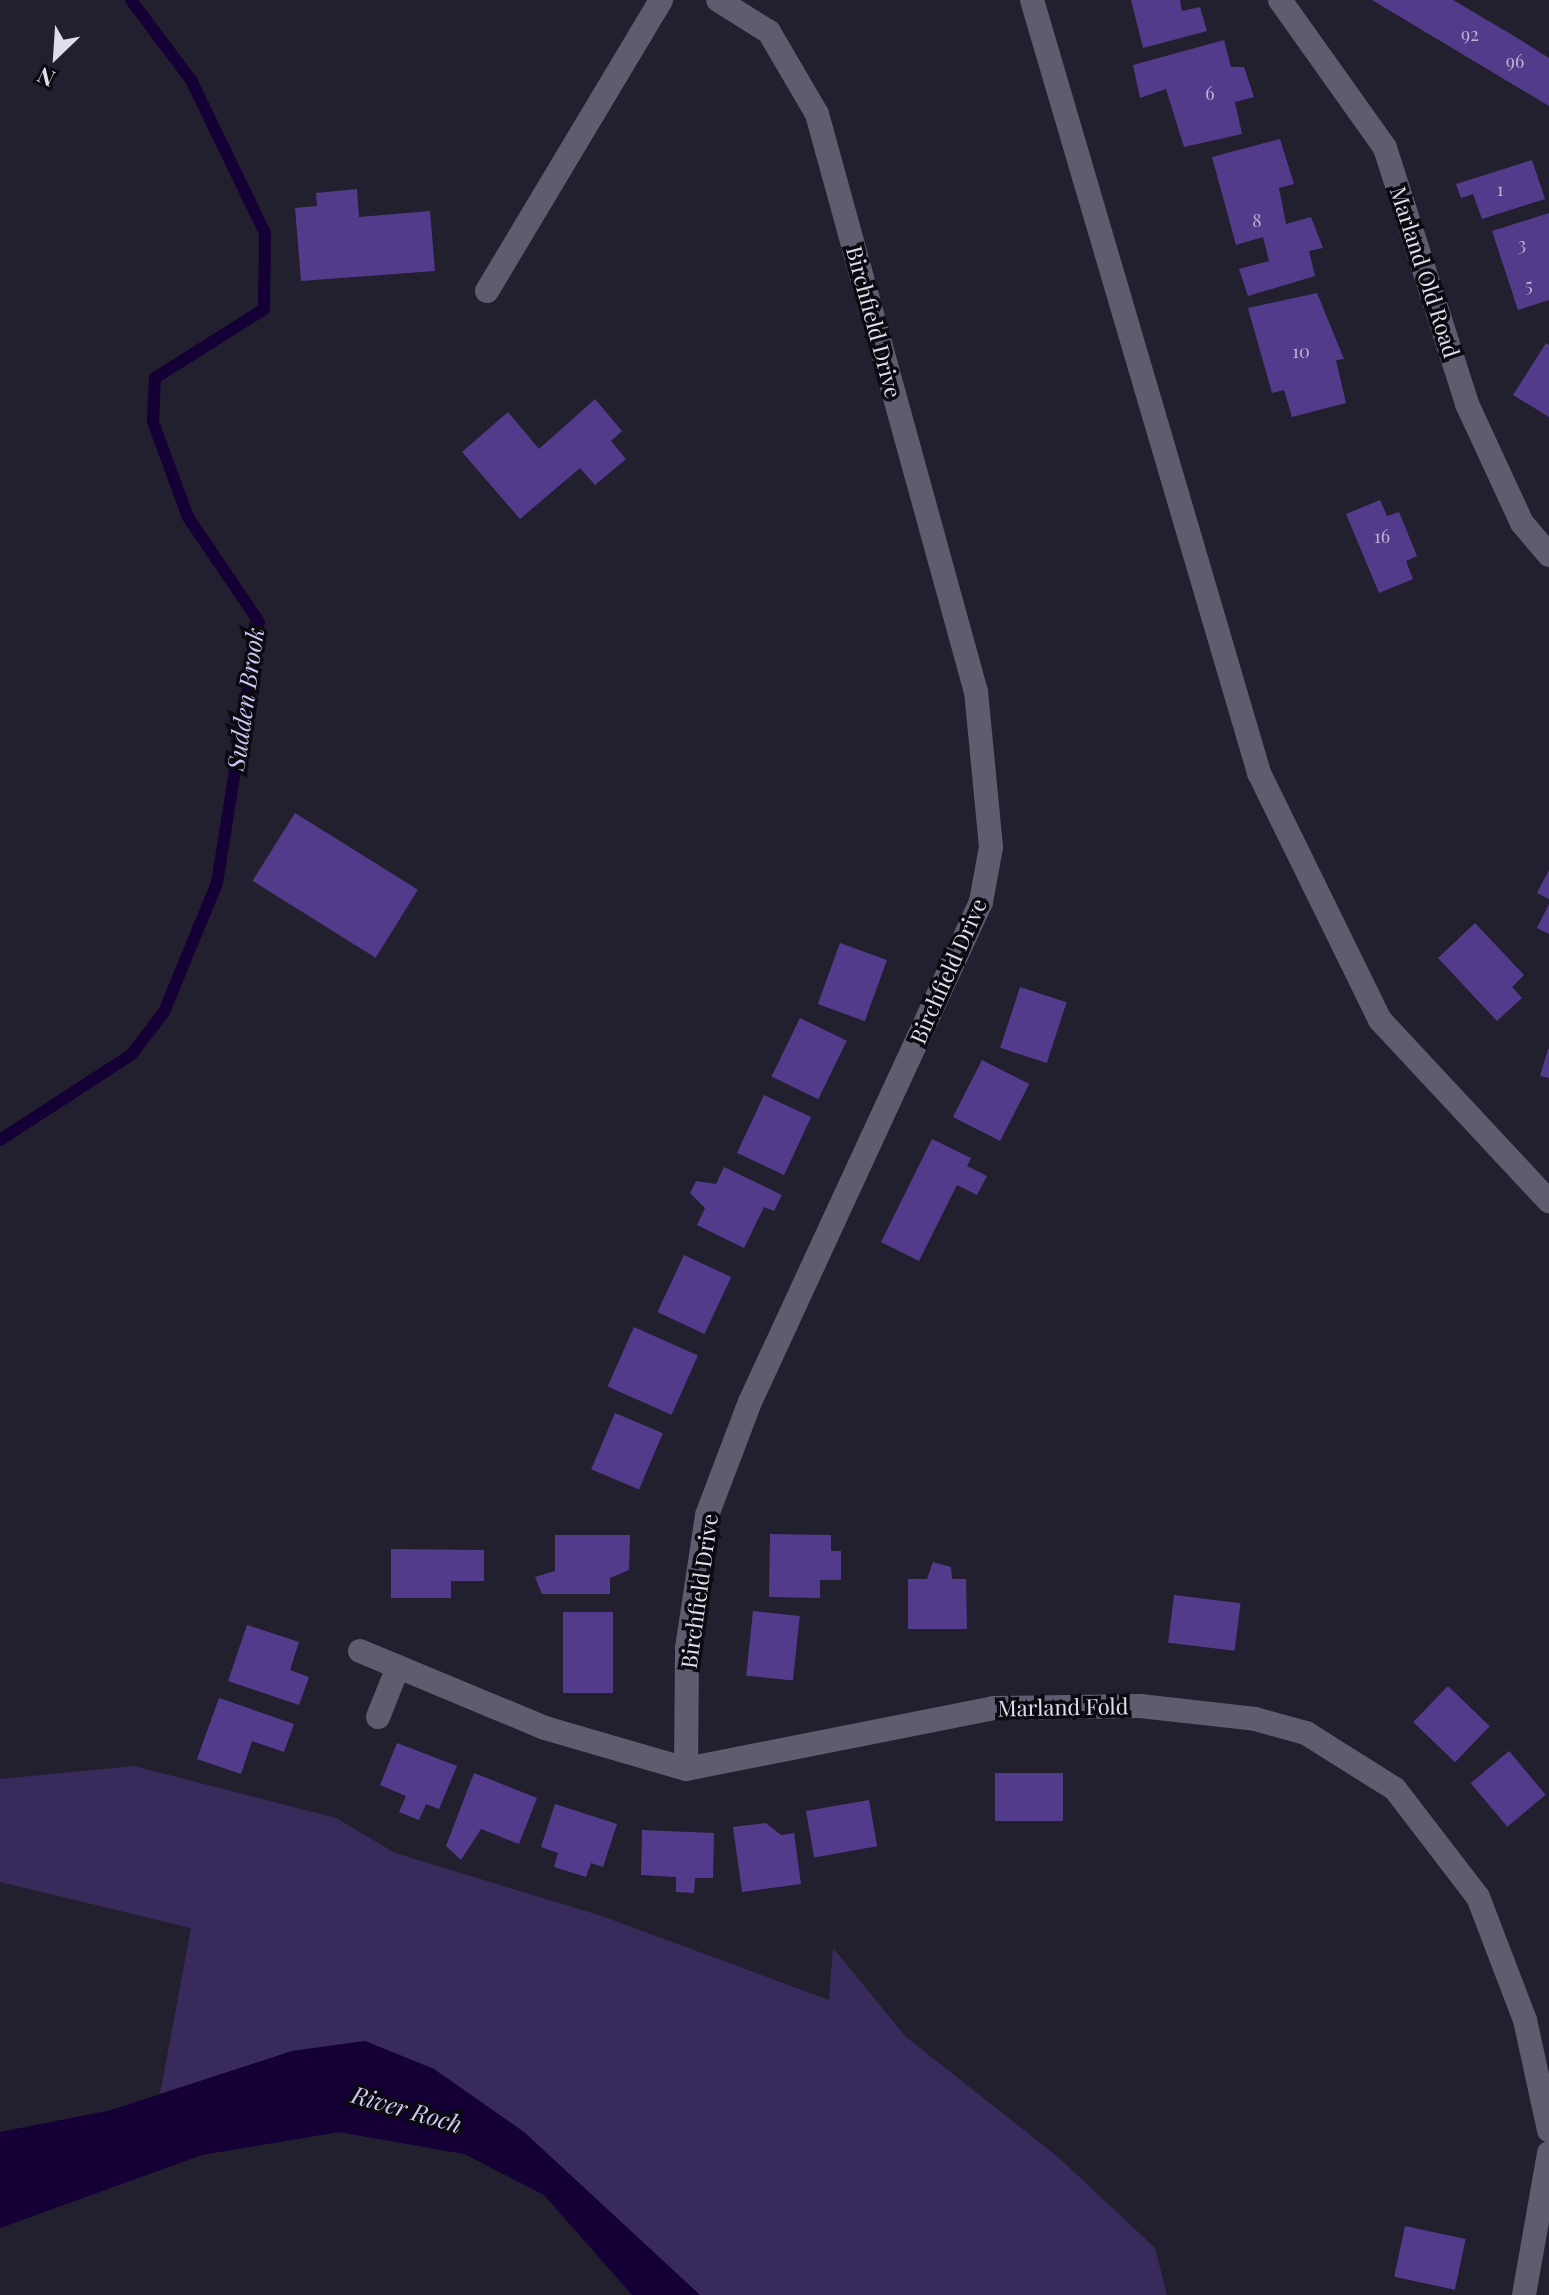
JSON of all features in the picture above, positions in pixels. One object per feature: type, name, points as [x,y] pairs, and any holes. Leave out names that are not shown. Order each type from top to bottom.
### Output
[{"type":"street","points":[[487,291],[661,0]]},
{"type":"street","name":"Birchfield Drive","points":[[686,1769],[687,1648],[707,1515],[750,1402],[981,902],[991,847],[976,692],[817,114],[769,32],[718,0]]},
{"type":"street","points":[[1032,0],[1259,773],[1380,1020],[1549,1201]]},
{"type":"street","name":"Marland Old Road","points":[[1280,0],[1385,148],[1467,404],[1522,523],[1549,555]]},
{"type":"street","name":"Marland Fold","points":[[360,1651],[545,1728],[686,1769],[993,1708],[1140,1706],[1255,1719],[1306,1733],[1395,1789],[1478,1897],[1525,2020],[1549,2130]]},
{"type":"street","points":[[378,1717],[398,1667]]},
{"type":"street","points":[[1524,2295],[1549,2153]]},
{"type":"shaded area","points":[[134,1766],[336,1818],[395,1853],[602,1916],[829,2000],[833,1948],[906,2037],[1058,2157],[1155,2248],[1167,2295],[700,2295],[524,2132],[434,2069],[365,2041],[292,2051],[160,2094],[191,1928],[0,1882],[0,1779]]},
{"type":"water","name":"River Roch","points":[[365,2041],[434,2069],[524,2132],[700,2295],[632,2295],[544,2195],[464,2154],[339,2132],[202,2155],[0,2228],[0,2132],[111,2110],[292,2051]]},
{"type":"building","points":[[1131,0],[1180,0],[1182,11],[1200,7],[1207,31],[1143,48]]},
{"type":"building","points":[[1372,0],[1453,0],[1514,36],[1549,58],[1549,106]]},
{"type":"building","points":[[1224,40],[1231,67],[1244,67],[1254,97],[1235,102],[1242,134],[1184,147],[1166,89],[1140,98],[1133,65]]},
{"type":"building","points":[[1280,139],[1294,184],[1279,188],[1286,224],[1311,217],[1323,248],[1309,251],[1315,276],[1248,296],[1239,269],[1269,261],[1263,237],[1236,245],[1212,157]]},
{"type":"building","points":[[1532,160],[1545,199],[1482,219],[1473,194],[1461,198],[1456,184]]},
{"type":"building","points":[[357,189],[359,217],[430,211],[435,271],[301,281],[295,208],[317,206],[316,193]]},
{"type":"building","points":[[1549,213],[1549,300],[1518,310],[1492,231]]},
{"type":"building","points":[[1317,293],[1344,359],[1336,360],[1346,403],[1292,417],[1284,390],[1272,393],[1248,308]]},
{"type":"building","points":[[1546,343],[1549,345],[1549,417],[1513,395]]},
{"type":"building","points":[[595,399],[622,431],[611,441],[626,459],[595,485],[580,468],[520,519],[462,452],[508,412],[539,449]]},
{"type":"building","points":[[1380,500],[1387,516],[1399,512],[1417,556],[1406,561],[1413,579],[1379,593],[1346,514]]},
{"type":"building","points":[[295,813],[418,890],[376,958],[253,881]]},
{"type":"building","points":[[1549,870],[1549,899],[1537,893]]},
{"type":"building","points":[[1549,904],[1549,934],[1537,928]]},
{"type":"building","points":[[1475,923],[1524,975],[1512,987],[1522,998],[1497,1021],[1438,958]]},
{"type":"building","points":[[840,943],[887,960],[865,1021],[818,1004]]},
{"type":"building","points":[[1020,987],[1067,1002],[1047,1063],[1000,1048]]},
{"type":"building","points":[[800,1018],[847,1041],[818,1099],[772,1076]]},
{"type":"building","points":[[1549,1049],[1549,1078],[1540,1076]]},
{"type":"building","points":[[982,1060],[1029,1084],[1000,1141],[953,1117]]},
{"type":"building","points":[[764,1095],[811,1117],[784,1175],[737,1153]]},
{"type":"building","points":[[932,1139],[971,1158],[967,1166],[987,1176],[977,1195],[957,1185],[919,1261],[881,1242]]},
{"type":"building","points":[[724,1167],[782,1195],[774,1211],[764,1207],[744,1248],[697,1225],[705,1208],[690,1193],[696,1181],[716,1184]]},
{"type":"building","points":[[684,1255],[731,1277],[705,1334],[657,1312]]},
{"type":"building","points":[[634,1327],[698,1355],[672,1415],[608,1386]]},
{"type":"building","points":[[615,1413],[663,1433],[639,1489],[591,1469]]},
{"type":"building","points":[[770,1534],[831,1535],[831,1551],[841,1551],[841,1580],[820,1580],[820,1598],[769,1597]]},
{"type":"building","points":[[555,1535],[630,1535],[629,1570],[610,1578],[610,1594],[542,1594],[535,1577],[555,1571]]},
{"type":"building","points":[[391,1549],[484,1550],[484,1581],[451,1581],[451,1598],[391,1598]]},
{"type":"building","points":[[933,1562],[951,1567],[952,1579],[966,1579],[967,1629],[908,1629],[908,1579],[927,1579]]},
{"type":"building","points":[[1174,1595],[1241,1603],[1235,1651],[1168,1643]]},
{"type":"building","points":[[753,1611],[800,1616],[793,1681],[746,1676]]},
{"type":"building","points":[[563,1612],[613,1612],[613,1693],[563,1693]]},
{"type":"building","points":[[247,1625],[299,1642],[290,1670],[309,1677],[299,1705],[228,1681]]},
{"type":"building","points":[[1448,1686],[1490,1726],[1455,1762],[1413,1722]]},
{"type":"building","points":[[219,1698],[294,1724],[284,1752],[252,1741],[241,1774],[197,1759]]},
{"type":"building","points":[[397,1743],[457,1766],[439,1809],[426,1804],[419,1820],[399,1812],[406,1796],[380,1785]]},
{"type":"building","points":[[1509,1751],[1546,1795],[1507,1827],[1471,1783]]},
{"type":"building","points":[[474,1773],[537,1798],[519,1844],[481,1829],[461,1860],[446,1846]]},
{"type":"building","points":[[995,1773],[1063,1773],[1063,1821],[995,1821]]},
{"type":"building","points":[[869,1800],[877,1846],[814,1857],[806,1811]]},
{"type":"building","points":[[555,1804],[617,1824],[603,1867],[591,1863],[586,1877],[554,1867],[558,1853],[541,1847]]},
{"type":"building","points":[[766,1823],[781,1835],[794,1833],[801,1884],[742,1892],[733,1827]]},
{"type":"building","points":[[642,1830],[714,1833],[713,1878],[695,1878],[694,1893],[676,1892],[676,1877],[641,1875]]},
{"type":"building","points":[[1405,2226],[1466,2239],[1455,2290],[1394,2277]]},
{"type":"waterway","name":"Sudden Brook","points":[[0,1140],[131,1055],[164,1012],[217,883],[259,622],[188,517],[153,422],[155,378],[264,309],[265,233],[191,80],[131,0]]}]
